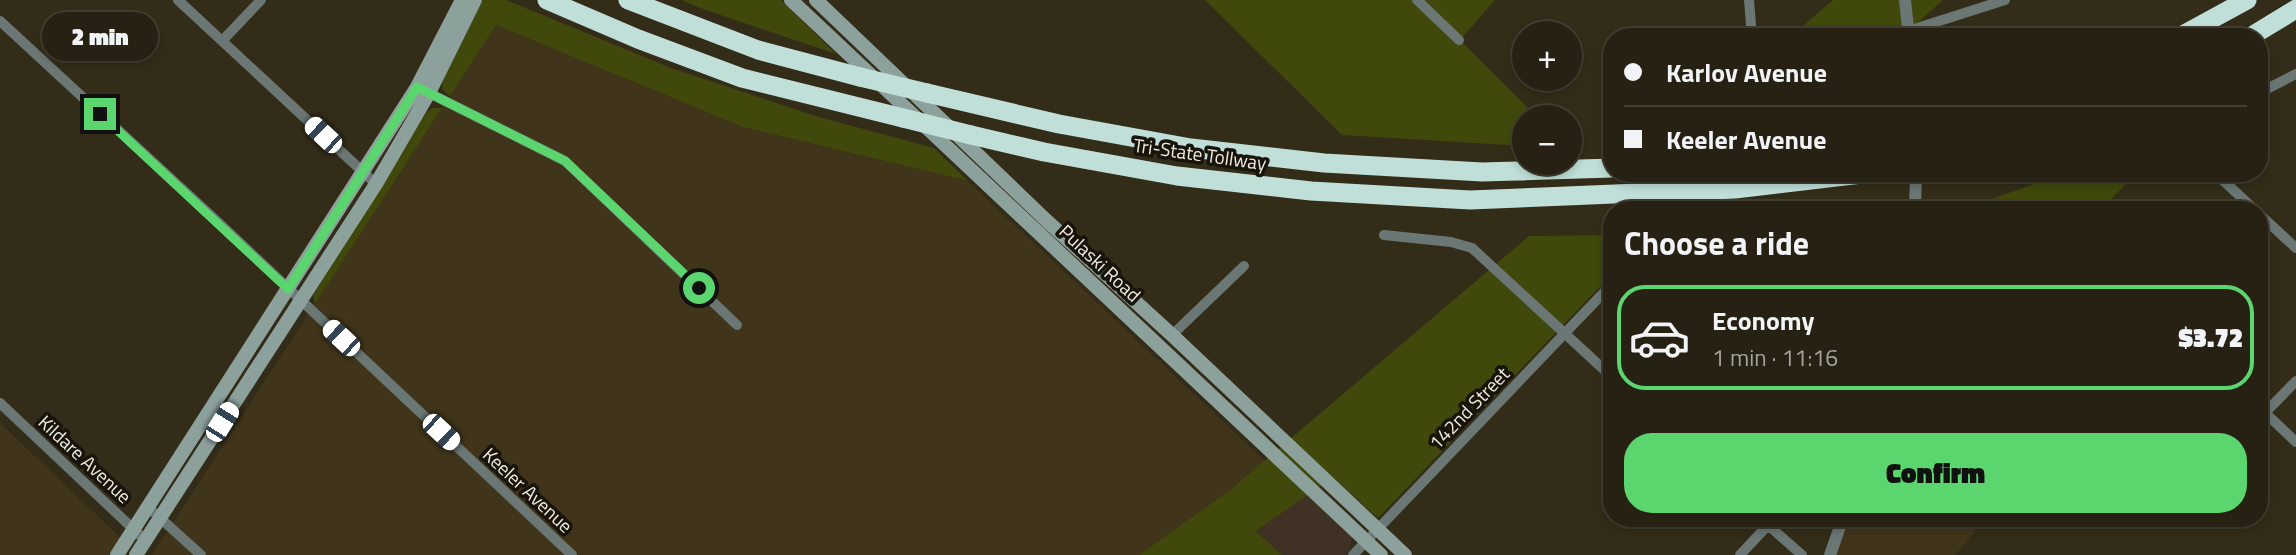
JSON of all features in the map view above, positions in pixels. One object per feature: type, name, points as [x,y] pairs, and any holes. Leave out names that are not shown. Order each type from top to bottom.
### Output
[{"type":"highway","name":"Tri-State Tollway","points":[[547,0],[638,39],[742,78],[1044,152],[1177,176],[1311,191],[1470,200],[1735,189],[1794,182]]},
{"type":"highway","name":"Tri-State Tollway","points":[[628,0],[758,50],[860,77],[1059,124],[1191,148],[1324,163],[1482,172],[1603,168]]},
{"type":"highway","points":[[2196,28],[2248,0]]},
{"type":"highway","points":[[2265,28],[2296,9]]},
{"type":"main road","points":[[136,555],[376,184],[423,90],[462,0]]},
{"type":"main road","points":[[117,555],[363,173],[423,90],[475,0]]},
{"type":"main road","name":"Pulaski Road","points":[[792,0],[1381,555]]},
{"type":"main road","name":"Pulaski Road","points":[[816,0],[1048,222],[1405,555]]},
{"type":"street","points":[[178,0],[376,184]]},
{"type":"street","points":[[222,41],[261,0]]},
{"type":"street","points":[[1417,0],[1460,40]]},
{"type":"street","points":[[1749,0],[1751,28]]},
{"type":"street","points":[[1905,0],[1908,28]]},
{"type":"street","points":[[1926,28],[2005,0]]},
{"type":"street","name":"Keeler Avenue","points":[[0,21],[572,555]]},
{"type":"street","points":[[2268,88],[2296,74]]},
{"type":"street","points":[[423,90],[565,161],[737,325]]},
{"type":"street","points":[[1915,201],[1916,182]]},
{"type":"street","points":[[2225,182],[2245,201]]},
{"type":"street","points":[[2268,222],[2296,248]]},
{"type":"street","points":[[1384,235],[1451,242],[1472,248],[1603,369]]},
{"type":"street","points":[[1172,335],[1244,266]]},
{"type":"street","name":"142nd Street","points":[[1353,555],[1603,293]]},
{"type":"street","points":[[2268,407],[2296,381]]},
{"type":"street","name":"Kildare Avenue","points":[[0,403],[145,540]]},
{"type":"street","points":[[2268,419],[2296,442]]},
{"type":"street","name":"Kildare Avenue","points":[[148,507],[201,555]]},
{"type":"street","points":[[1740,555],[1760,527]]},
{"type":"street","points":[[1770,527],[1802,555]]},
{"type":"street","points":[[1830,555],[1840,527]]},
{"type":"shaded area","points":[[496,25],[743,127],[968,181],[1265,461],[1230,490],[1139,555],[152,555]]},
{"type":"shaded area","points":[[0,423],[121,538],[110,555],[0,555]]},
{"type":"shaded area","points":[[1308,494],[1352,537],[1346,555],[1282,555],[1256,531]]},
{"type":"shaded area","points":[[1844,527],[1979,527],[1955,555],[1834,555]]},
{"type":"green space","points":[[483,0],[506,0],[671,68],[819,117],[934,148],[968,181],[743,127],[496,25],[450,96],[442,87],[444,75]]},
{"type":"green space","points":[[681,0],[781,0],[836,54],[700,8]]},
{"type":"green space","points":[[1205,0],[1495,0],[1460,40],[1525,105],[1512,105],[1512,145],[1342,135]]},
{"type":"green space","points":[[1833,0],[1943,0],[1912,28],[1800,28]]},
{"type":"green space","points":[[433,108],[442,108],[315,304],[313,296],[318,287],[426,113]]},
{"type":"green space","points":[[2040,182],[2128,182],[2109,201],[1986,201]]},
{"type":"green space","points":[[1603,235],[1603,283],[1378,518],[1333,477],[1256,531],[1282,555],[1139,555],[1230,490],[1529,236]]},
{"type":"route","points":[[100,114],[288,289],[417,87],[565,161],[699,288]]}]
